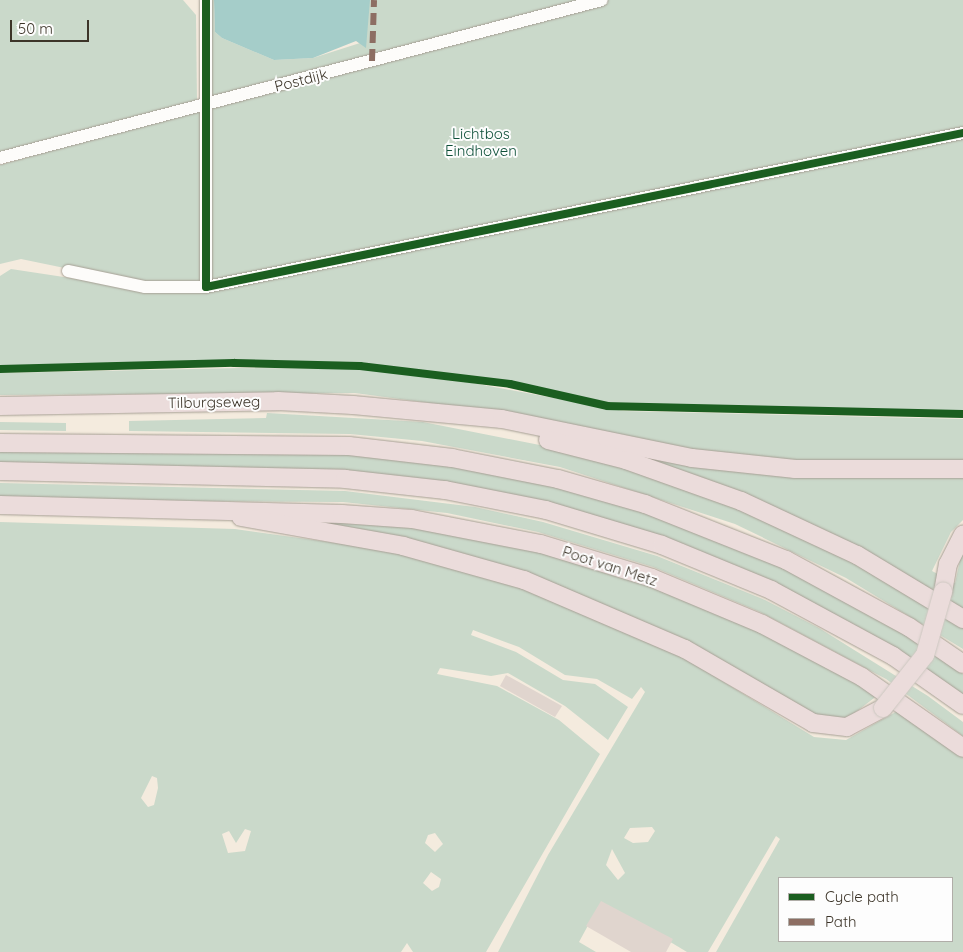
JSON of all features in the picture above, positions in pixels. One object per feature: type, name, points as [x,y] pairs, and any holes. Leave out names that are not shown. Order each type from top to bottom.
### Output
[{"type":"highway","name":"Tilburgseweg","points":[[0,406],[278,401],[428,412]]},
{"type":"highway","points":[[428,412],[509,420],[692,458],[795,469],[963,469]]},
{"type":"highway","points":[[428,412],[593,451],[715,491],[857,555],[963,619]]},
{"type":"highway","points":[[0,444],[348,446],[522,471],[660,509],[786,560],[909,627],[963,664]]},
{"type":"highway","points":[[0,471],[345,479],[478,496],[577,518],[662,545],[824,617],[963,705]]},
{"type":"highway","points":[[0,505],[216,510],[266,524],[403,546],[524,580],[685,649],[813,724],[847,727],[883,708],[925,655],[935,633],[948,564],[963,534]]},
{"type":"highway","name":"Poot van Metz","points":[[216,510],[412,519],[541,544],[599,561],[713,602],[804,644],[877,687],[963,748]]},
{"type":"street","points":[[206,0],[206,286]]},
{"type":"street","name":"Postdijk","points":[[0,158],[602,0]]},
{"type":"street","points":[[68,271],[145,287],[206,286],[963,133]]},
{"type":"green space","points":[[0,0],[183,0],[196,15],[197,103],[0,153]]},
{"type":"green space","name":"Lichtbos Eindhoven","points":[[208,0],[214,0],[215,32],[222,38],[274,60],[313,58],[360,43],[351,0],[963,0],[963,413],[608,405],[510,383],[359,363],[242,361],[0,367],[0,276],[11,269],[156,291],[205,288],[204,130],[202,279],[196,284],[142,284],[21,259],[0,264],[0,165],[194,110],[204,114],[204,103],[209,101]]},
{"type":"green space","points":[[240,368],[358,369],[429,375],[624,411],[963,419],[963,462],[797,463],[694,452],[504,413],[355,393],[0,395],[0,373]]},
{"type":"green space","points":[[267,413],[423,422],[565,450],[685,486],[854,560],[963,626],[963,649],[846,578],[735,524],[560,467],[422,441],[350,434],[129,431],[129,421],[266,418]]},
{"type":"green space","points":[[0,422],[66,423],[66,431],[0,430]]},
{"type":"green space","points":[[0,450],[348,454],[485,471],[614,501],[782,567],[912,638],[963,674],[963,695],[901,653],[773,584],[481,488],[0,464]]},
{"type":"green space","points":[[631,454],[795,475],[963,475],[963,520],[951,532],[932,571],[955,583],[963,547],[963,611]]},
{"type":"green space","points":[[0,483],[345,491],[475,507],[543,522],[657,556],[765,600],[819,628],[928,696],[963,722],[963,736],[886,679],[760,612],[653,567],[538,532],[447,513],[343,502],[0,500]]},
{"type":"green space","points":[[236,516],[406,527],[533,549],[647,583],[752,626],[878,695],[844,721],[824,720],[580,595]]},
{"type":"green space","points":[[0,522],[235,529],[401,552],[522,587],[681,656],[814,737],[846,740],[899,710],[963,757],[963,952],[716,952],[780,839],[776,836],[708,952],[687,952],[637,922],[598,907],[579,942],[596,952],[498,952],[548,855],[645,692],[641,687],[632,699],[597,679],[565,675],[519,647],[473,630],[471,635],[516,652],[563,680],[595,684],[628,707],[608,740],[565,706],[508,673],[491,676],[440,668],[437,674],[497,686],[559,720],[600,754],[486,952],[413,952],[407,943],[401,952],[0,952]],"holes":[[[152,776],[157,778],[158,788],[154,805],[148,807],[141,798]],[[652,827],[655,831],[648,842],[633,843],[624,838],[630,828]],[[245,829],[251,831],[245,851],[228,853],[222,834],[229,831],[236,843]],[[435,833],[443,844],[435,852],[425,843],[428,835]],[[612,849],[625,873],[618,880],[606,865]],[[431,872],[441,879],[439,887],[432,891],[423,883]]]},
{"type":"water","points":[[214,0],[370,0],[366,48],[356,41],[313,58],[274,60],[222,38],[215,32]]},
{"type":"building","points":[[506,675],[562,706],[555,717],[500,686]]},
{"type":"building","points":[[601,901],[673,939],[666,952],[631,952],[586,926]]},
{"type":"marked path","points":[[372,61],[374,0]]},
{"type":"cycle path","points":[[206,0],[206,287],[963,133]]},
{"type":"cycle path","points":[[0,369],[234,363],[360,366],[510,384],[608,406],[963,414]]}]
